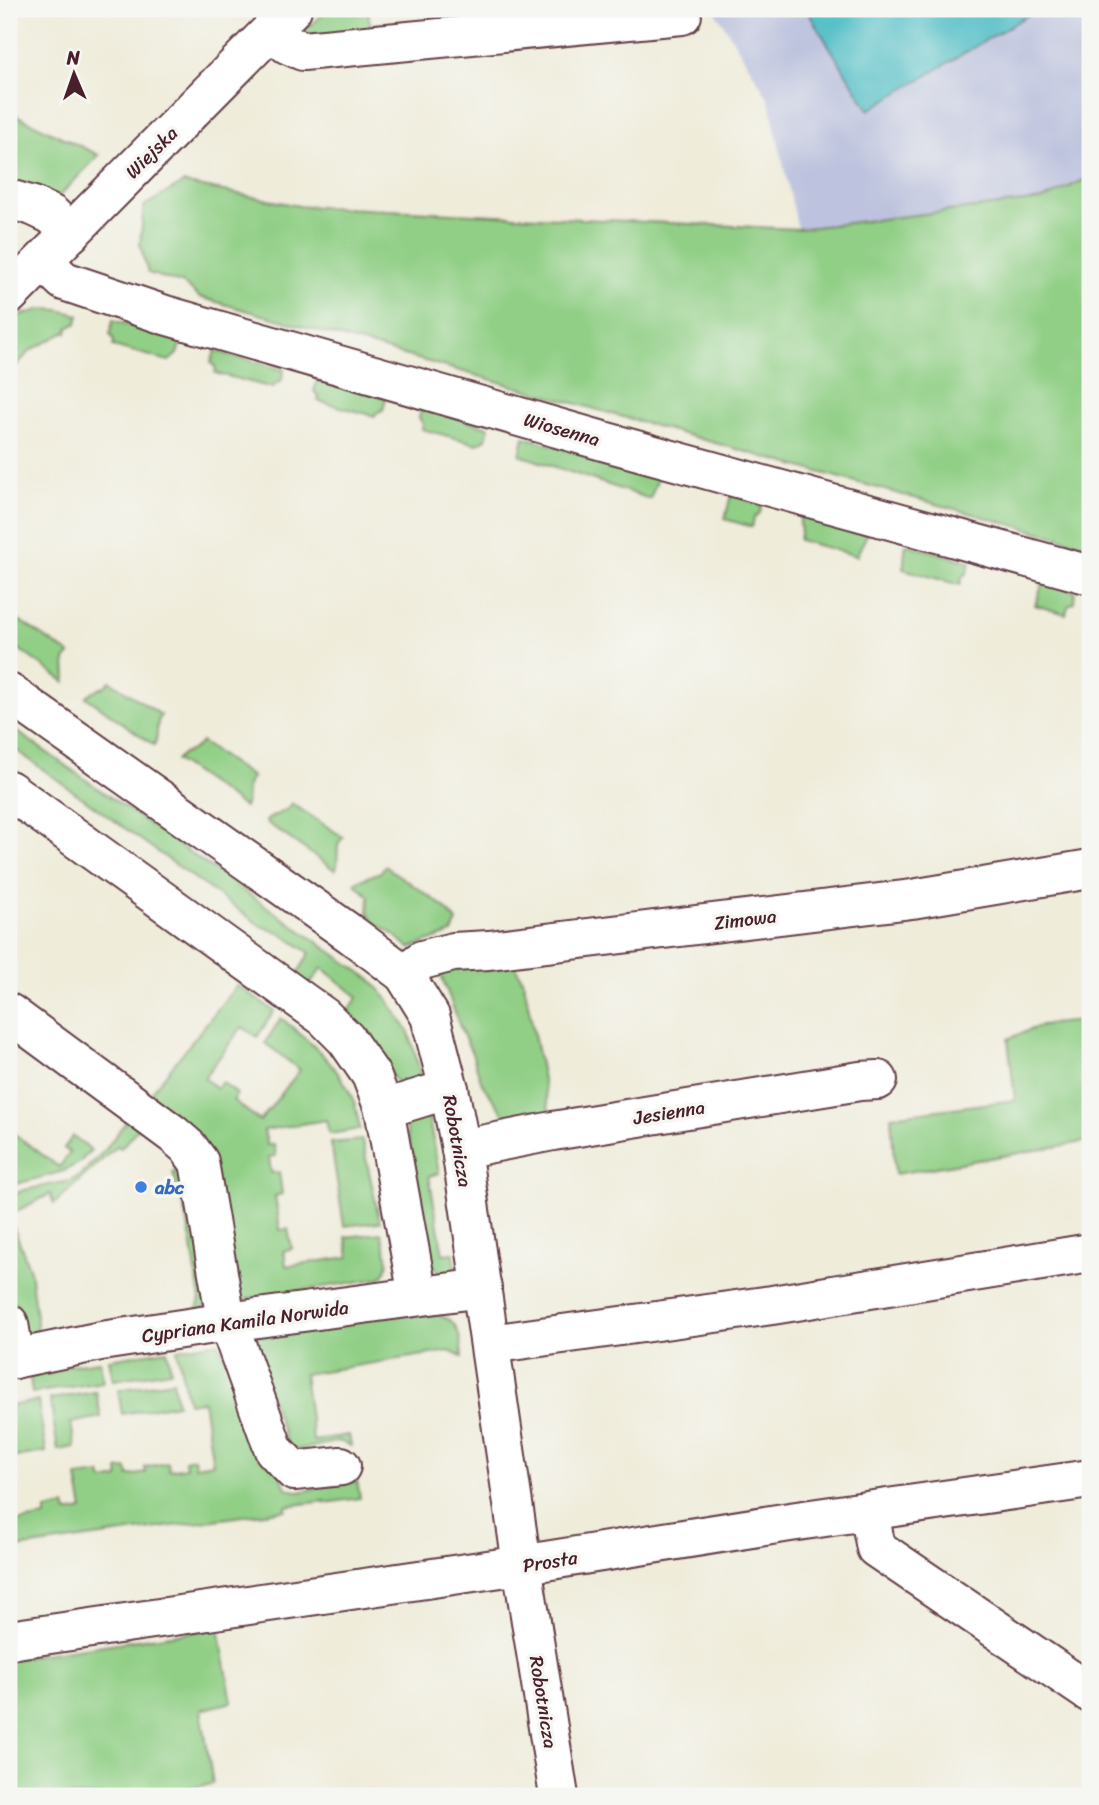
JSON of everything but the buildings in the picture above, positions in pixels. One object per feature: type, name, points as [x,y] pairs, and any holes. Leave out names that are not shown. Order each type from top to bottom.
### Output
[{"type":"street","points":[[283,19],[287,44],[303,51],[682,15]]},
{"type":"street","name":"Wiejska","points":[[9,295],[283,19]]},
{"type":"street","points":[[9,199],[52,215],[71,233]]},
{"type":"street","name":"Wiosenna","points":[[43,261],[64,281],[165,315],[603,441],[1090,575]]},
{"type":"street","name":"Robotnicza","points":[[9,694],[332,920],[404,974],[430,1016],[461,1149],[559,1796]]},
{"type":"street","points":[[9,790],[324,1017],[346,1039],[371,1075],[384,1109],[418,1296]]},
{"type":"street","name":"Zimowa","points":[[404,974],[422,961],[453,952],[489,950],[912,899],[1090,869]]},
{"type":"street","points":[[9,1013],[173,1134],[199,1161],[224,1308],[274,1450],[294,1471],[341,1466]]},
{"type":"street","name":"Jesienna","points":[[461,1149],[567,1129],[878,1080]]},
{"type":"street","points":[[384,1109],[449,1089]]},
{"type":"street","points":[[490,1344],[772,1305],[1090,1253]]},
{"type":"street","name":"Cypriana Kamila Norwida","points":[[11,1348],[101,1341],[482,1289]]},
{"type":"street","name":"Prosta","points":[[9,1640],[1090,1479]]},
{"type":"street","points":[[869,1512],[876,1548],[1090,1693]]},
{"type":"shaded area","points":[[714,9],[1090,9],[1090,177],[1042,200],[798,229],[768,97]]},
{"type":"green space","points":[[328,9],[369,9],[370,25],[400,22],[401,35],[297,38]]},
{"type":"green space","points":[[9,112],[99,155],[35,221],[9,215]]},
{"type":"green space","points":[[1090,177],[1090,546],[199,297],[184,284],[148,273],[140,245],[144,206],[183,183],[299,206],[798,229],[1042,200]]},
{"type":"green space","points":[[43,309],[79,315],[77,323],[68,328],[67,333],[31,350],[9,373],[9,326],[21,315]]},
{"type":"green space","points":[[113,320],[181,341],[177,354],[169,361],[113,346],[114,340],[110,334]]},
{"type":"green space","points":[[215,351],[284,370],[281,382],[273,388],[215,373],[216,368],[211,363]]},
{"type":"green space","points":[[318,379],[386,398],[383,410],[375,416],[318,401],[319,397],[314,391]]},
{"type":"green space","points":[[421,409],[489,427],[486,439],[477,444],[422,429],[423,424],[419,418]]},
{"type":"green space","points":[[524,437],[659,475],[650,499],[520,455]]},
{"type":"green space","points":[[731,495],[762,504],[752,527],[725,519]]},
{"type":"green space","points":[[801,515],[867,534],[857,556],[799,540]]},
{"type":"green space","points":[[906,544],[970,562],[960,585],[903,569]]},
{"type":"green space","points":[[1043,582],[1075,591],[1074,602],[1068,606],[1066,614],[1035,605]]},
{"type":"green space","points":[[20,621],[70,654],[65,660],[65,682],[9,642],[9,629],[16,627]]},
{"type":"green space","points":[[110,681],[161,715],[154,745],[86,697]]},
{"type":"green space","points":[[9,726],[370,979],[387,998],[409,1033],[421,1075],[416,1081],[400,1083],[394,1079],[375,1047],[346,1014],[358,997],[322,968],[309,985],[296,976],[310,953],[280,933],[261,926],[9,745]]},
{"type":"green space","points":[[201,742],[252,777],[244,807],[176,760]]},
{"type":"green space","points":[[291,803],[343,837],[338,844],[335,870],[266,822],[288,809]]},
{"type":"green space","points":[[385,866],[443,906],[457,921],[452,933],[410,948],[372,920],[368,912],[369,896],[355,884],[381,872]]},
{"type":"green space","points":[[511,958],[524,983],[550,1116],[511,1124],[482,1084],[442,977],[436,970]]},
{"type":"green space","points":[[237,985],[274,1011],[257,1037],[242,1027],[204,1078],[217,1088],[222,1082],[237,1094],[233,1100],[260,1121],[300,1070],[265,1043],[281,1018],[313,1045],[341,1077],[354,1102],[360,1129],[329,1134],[326,1120],[264,1130],[267,1145],[274,1145],[276,1156],[269,1157],[271,1173],[279,1172],[282,1194],[275,1196],[280,1230],[288,1229],[292,1249],[284,1250],[286,1266],[349,1257],[346,1237],[381,1233],[388,1263],[380,1278],[234,1301],[207,1168],[150,1094]]},
{"type":"green space","points":[[1090,1020],[1090,1141],[895,1174],[891,1116],[1015,1100],[1008,1039],[1042,1025]]},
{"type":"green space","points":[[427,1109],[439,1173],[429,1176],[443,1254],[454,1253],[455,1272],[447,1274],[440,1272],[430,1262],[405,1119]]},
{"type":"green space","points":[[128,1119],[139,1127],[121,1148],[117,1146],[54,1204],[50,1194],[9,1215],[9,1196],[24,1190],[70,1181],[79,1176],[105,1150]]},
{"type":"green space","points":[[9,1130],[59,1167],[70,1153],[64,1148],[73,1136],[91,1150],[79,1163],[64,1171],[9,1186]]},
{"type":"green space","points":[[362,1140],[380,1222],[344,1226],[331,1143]]},
{"type":"green space","points":[[185,1161],[213,1300],[196,1314],[200,1299],[183,1201],[169,1190],[176,1182],[173,1173]]},
{"type":"green space","points":[[9,1215],[30,1270],[39,1340],[20,1332],[9,1279]]},
{"type":"green space","points":[[435,1307],[440,1316],[455,1326],[460,1337],[462,1357],[449,1351],[304,1374],[313,1441],[349,1435],[351,1446],[339,1441],[298,1450],[289,1449],[249,1338]]},
{"type":"green space","points":[[218,1342],[286,1488],[299,1492],[357,1481],[360,1498],[286,1506],[286,1510],[9,1549],[9,1523],[46,1517],[46,1510],[65,1506],[67,1513],[83,1510],[77,1477],[101,1474],[103,1481],[119,1478],[118,1470],[127,1469],[129,1476],[146,1473],[145,1467],[168,1463],[169,1470],[186,1467],[185,1460],[194,1458],[195,1466],[213,1463],[203,1401],[188,1403],[177,1349]]},
{"type":"green space","points":[[167,1350],[171,1371],[113,1380],[109,1359]]},
{"type":"green space","points":[[100,1361],[103,1382],[32,1393],[29,1371]]},
{"type":"green space","points":[[173,1381],[177,1404],[122,1414],[118,1390]]},
{"type":"green space","points":[[96,1392],[101,1417],[71,1423],[75,1447],[58,1450],[50,1399]]},
{"type":"green space","points":[[38,1401],[46,1452],[9,1458],[9,1406]]},
{"type":"green space","points":[[219,1628],[232,1702],[201,1710],[213,1784],[137,1796],[9,1796],[9,1659]]},
{"type":"water","points":[[806,9],[1038,9],[869,110]]},
{"type":"place","name":"abc","points":[[141,1187]]}]
